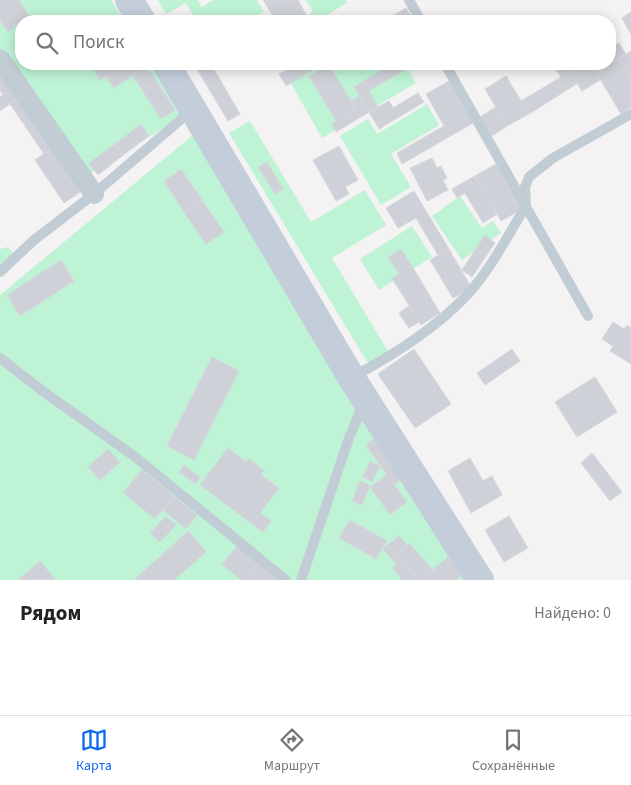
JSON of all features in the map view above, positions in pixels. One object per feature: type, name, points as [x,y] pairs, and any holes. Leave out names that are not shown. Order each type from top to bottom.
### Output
[{"type":"street","points":[[129,0],[138,15]]},
{"type":"street","points":[[0,59],[94,194]]},
{"type":"street","points":[[170,70],[365,400],[480,580]]},
{"type":"lane","points":[[409,0],[418,15]]},
{"type":"lane","points":[[448,70],[588,316]]},
{"type":"lane","points":[[0,272],[34,240],[94,194],[193,110]]},
{"type":"lane","points":[[351,377],[391,354],[444,316],[467,295],[526,206],[525,187],[529,177],[553,158],[631,114]]},
{"type":"lane","points":[[0,358],[134,456],[286,580]]},
{"type":"lane","points":[[301,580],[349,438],[365,400]]},
{"type":"green space","points":[[0,0],[111,0],[121,15],[15,15],[15,70],[155,70],[183,116],[78,181],[0,54]]},
{"type":"green space","points":[[158,0],[197,0],[202,7],[213,0],[257,0],[264,12],[259,15],[193,15],[186,3],[166,14]]},
{"type":"green space","points":[[306,0],[346,0],[347,3],[327,15],[308,15],[313,12]]},
{"type":"green space","points":[[283,70],[408,70],[416,83],[322,138]]},
{"type":"green space","points":[[427,104],[439,125],[391,154],[411,187],[381,205],[340,136],[368,119],[377,134]]},
{"type":"green space","points":[[250,121],[311,222],[365,190],[386,225],[332,258],[389,353],[369,365],[229,133]]},
{"type":"green space","points":[[193,135],[474,580],[0,580],[0,295]]},
{"type":"green space","points":[[460,196],[482,228],[493,221],[501,233],[462,260],[432,216]]},
{"type":"green space","points":[[412,226],[432,257],[379,290],[360,259]]},
{"type":"green space","points":[[8,247],[13,253],[0,268],[0,249]]},
{"type":"building","points":[[0,0],[19,0],[28,15],[15,15],[15,26],[8,32],[0,20]]},
{"type":"building","points":[[263,0],[298,0],[304,11],[297,15],[272,15]]},
{"type":"building","points":[[406,8],[410,15],[394,15]]},
{"type":"building","points":[[304,11],[307,15],[297,15]]},
{"type":"building","points":[[631,12],[631,34],[622,18]]},
{"type":"building","points":[[619,43],[626,54],[616,60],[616,45]]},
{"type":"building","points":[[631,51],[631,77],[620,58]]},
{"type":"building","points":[[620,58],[631,77],[631,107],[621,114],[596,72],[599,70],[616,70],[616,60]]},
{"type":"building","points":[[94,70],[141,70],[114,88],[106,76],[100,80]]},
{"type":"building","points":[[141,70],[150,70],[175,110],[161,119],[133,76]]},
{"type":"building","points":[[198,70],[206,70],[200,74]]},
{"type":"building","points":[[206,70],[214,70],[240,114],[228,121],[200,74]]},
{"type":"building","points":[[286,70],[313,70],[286,86],[279,74]]},
{"type":"building","points":[[320,70],[332,70],[356,109],[336,121],[309,76]]},
{"type":"building","points":[[382,70],[404,70],[369,91],[378,107],[369,112],[354,87]]},
{"type":"building","points":[[556,70],[570,70],[578,83],[529,114],[521,101],[561,77]]},
{"type":"building","points":[[570,70],[599,70],[596,72],[600,80],[582,91]]},
{"type":"building","points":[[0,74],[13,88],[3,95],[0,90]]},
{"type":"building","points":[[506,76],[529,114],[507,126],[485,89]]},
{"type":"building","points":[[449,81],[473,123],[402,164],[397,153],[444,126],[426,94]]},
{"type":"building","points":[[13,88],[20,97],[0,111],[0,97]]},
{"type":"building","points":[[418,93],[424,102],[379,129],[369,112],[389,101],[393,108]]},
{"type":"building","points":[[359,96],[369,112],[336,132],[331,124],[356,109],[351,101]]},
{"type":"building","points":[[20,97],[54,147],[44,154],[10,104]]},
{"type":"building","points":[[496,107],[507,126],[492,136],[480,117]]},
{"type":"building","points":[[141,124],[149,136],[123,155],[115,144]]},
{"type":"building","points":[[115,144],[123,155],[98,175],[89,163]]},
{"type":"building","points":[[339,146],[358,180],[345,187],[349,194],[336,201],[313,160]]},
{"type":"building","points":[[54,147],[83,190],[64,203],[35,160]]},
{"type":"building","points":[[432,158],[437,168],[441,166],[447,178],[443,180],[448,190],[427,201],[410,168]]},
{"type":"building","points":[[267,162],[283,189],[275,194],[258,167]]},
{"type":"building","points":[[496,164],[522,209],[501,221],[475,176]]},
{"type":"building","points":[[181,169],[202,200],[184,212],[164,181]]},
{"type":"building","points":[[475,176],[497,214],[483,223],[465,193],[457,198],[452,189]]},
{"type":"building","points":[[414,191],[449,249],[438,255],[416,218],[398,228],[386,208]]},
{"type":"building","points":[[202,200],[224,232],[206,244],[184,212]]},
{"type":"building","points":[[485,235],[495,243],[472,277],[462,270]]},
{"type":"building","points":[[401,249],[412,266],[399,274],[388,257]]},
{"type":"building","points":[[449,249],[471,287],[453,298],[430,260]]},
{"type":"building","points":[[61,260],[74,281],[20,316],[7,295]]},
{"type":"building","points":[[412,266],[440,313],[421,325],[392,278]]},
{"type":"building","points":[[409,306],[419,322],[409,328],[399,313]]},
{"type":"building","points":[[613,322],[624,329],[627,325],[631,328],[631,364],[610,351],[613,346],[602,339]]},
{"type":"building","points":[[414,349],[451,404],[415,428],[378,374]]},
{"type":"building","points":[[512,349],[520,361],[485,385],[477,373]]},
{"type":"building","points":[[212,357],[239,371],[194,460],[167,446]]},
{"type":"building","points":[[595,377],[617,412],[577,437],[555,402]]},
{"type":"building","points":[[376,437],[405,477],[394,485],[366,445]]},
{"type":"building","points":[[228,448],[246,462],[249,459],[264,470],[261,475],[279,488],[252,524],[200,485]]},
{"type":"building","points":[[108,449],[120,462],[100,480],[88,467]]},
{"type":"building","points":[[592,453],[622,492],[610,501],[581,463]]},
{"type":"building","points":[[470,458],[483,481],[492,476],[502,495],[471,513],[448,471]]},
{"type":"building","points":[[370,461],[380,466],[372,482],[363,477]]},
{"type":"building","points":[[184,465],[200,477],[195,484],[179,472]]},
{"type":"building","points":[[142,470],[174,496],[155,519],[123,493]]},
{"type":"building","points":[[387,475],[407,502],[390,515],[370,487]]},
{"type":"building","points":[[360,481],[370,485],[362,505],[352,501]]},
{"type":"building","points":[[174,496],[197,515],[186,529],[163,510]]},
{"type":"building","points":[[260,513],[271,521],[263,532],[252,524]]},
{"type":"building","points":[[166,516],[176,525],[160,542],[150,533]]},
{"type":"building","points":[[509,516],[528,548],[504,562],[485,530]]},
{"type":"building","points":[[350,520],[387,541],[376,559],[339,538]]},
{"type":"building","points":[[188,531],[206,552],[174,580],[134,580]]},
{"type":"building","points":[[399,536],[407,545],[396,554],[388,545]]},
{"type":"building","points":[[409,543],[433,570],[421,580],[418,580],[396,554]]},
{"type":"building","points":[[238,545],[259,562],[244,580],[241,580],[222,564]]},
{"type":"building","points":[[388,545],[418,580],[402,580],[393,568],[397,565],[383,549]]},
{"type":"building","points":[[448,557],[463,574],[456,580],[421,580]]},
{"type":"building","points":[[40,561],[55,579],[18,580]]},
{"type":"building","points":[[259,562],[279,580],[244,580]]}]
